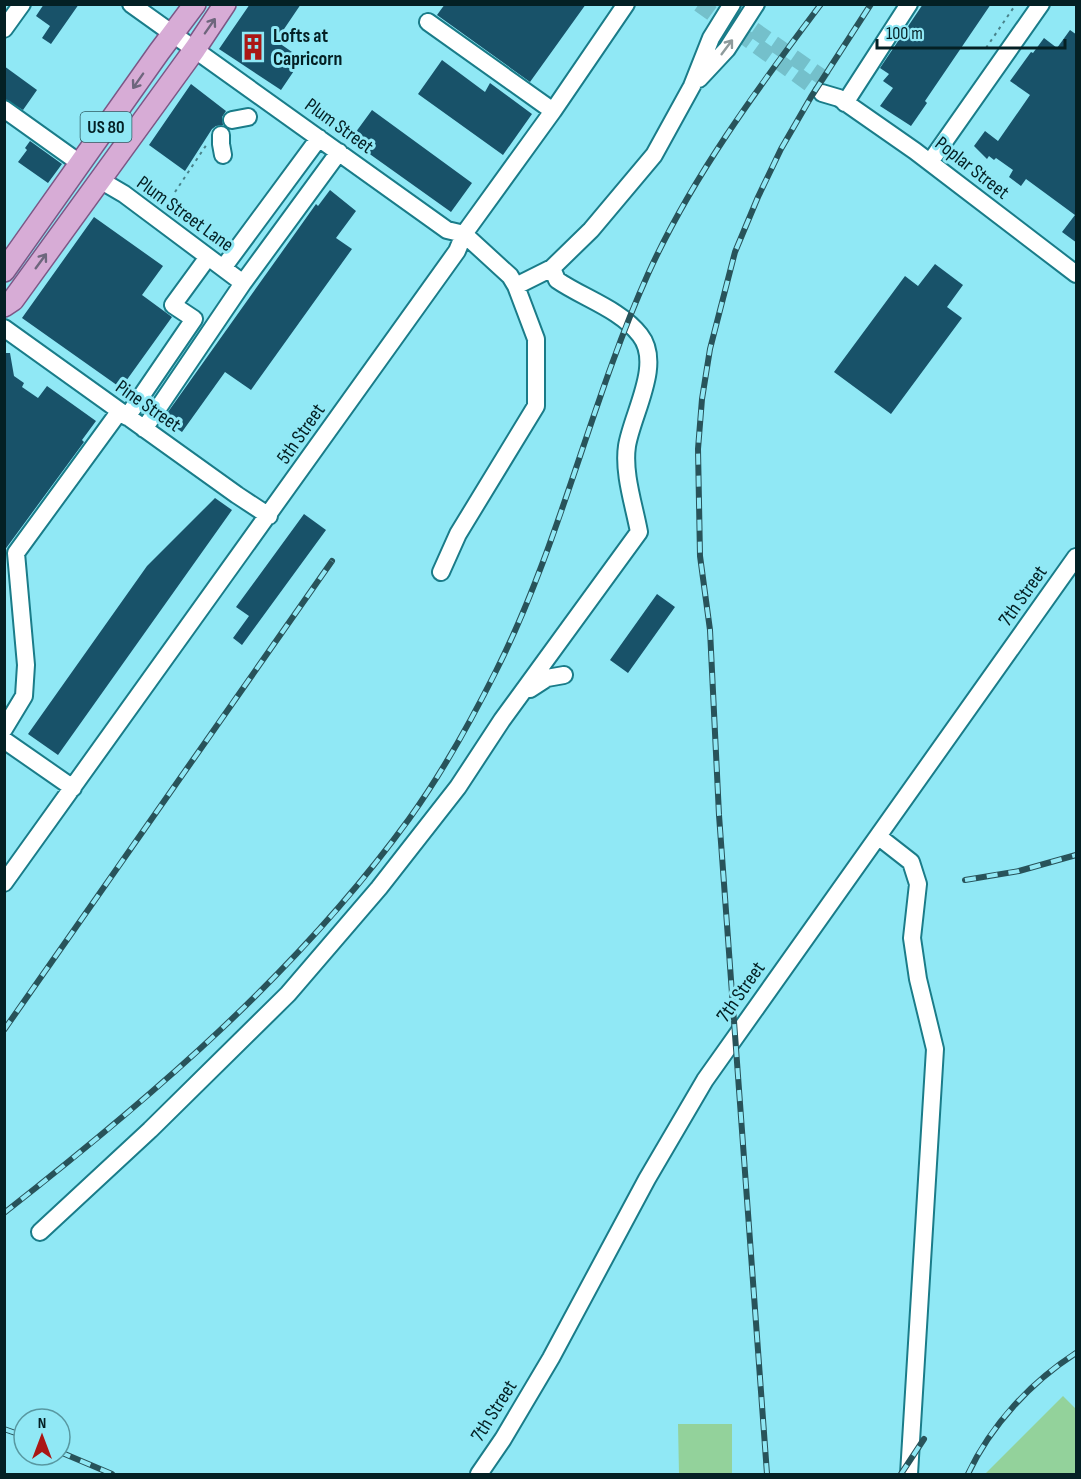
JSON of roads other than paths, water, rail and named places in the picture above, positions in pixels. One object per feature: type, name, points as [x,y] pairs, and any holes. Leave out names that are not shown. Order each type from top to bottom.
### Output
[{"type":"main road","name":"US 80","points":[[4,271],[172,33],[195,4]]},
{"type":"main road","name":"US 80","points":[[4,306],[13,300],[195,49],[225,4]]},
{"type":"street","points":[[4,29],[22,4]]},
{"type":"street","name":"Plum Street","points":[[131,4],[447,230],[464,234],[510,276],[516,286]]},
{"type":"street","name":"5th Street","points":[[4,883],[457,251],[464,234],[553,111],[626,4]]},
{"type":"street","points":[[441,572],[458,534],[536,406],[536,339],[516,286],[552,268],[591,230],[654,155],[692,86],[711,38],[732,4]]},
{"type":"street","points":[[692,86],[727,49],[756,4]]},
{"type":"street","points":[[842,100],[909,4]]},
{"type":"street","points":[[930,162],[1041,4]]},
{"type":"street","points":[[428,22],[553,111]]},
{"type":"street","name":"Poplar Street","points":[[826,88],[930,162],[1077,274]]},
{"type":"street","points":[[4,109],[81,164]]},
{"type":"street","points":[[216,138],[223,155]]},
{"type":"street","points":[[223,268],[319,138]]},
{"type":"street","points":[[144,429],[243,283],[339,152]]},
{"type":"street","name":"Plum Street Lane","points":[[100,180],[124,194],[243,283]]},
{"type":"street","points":[[4,729],[24,696],[26,665],[10,549],[123,414],[194,320],[173,305],[208,257]]},
{"type":"street","points":[[40,1232],[150,1130],[288,994],[379,888],[458,787],[518,699],[639,532],[628,471],[627,447],[649,371],[647,351],[642,337],[628,323],[556,280],[552,268]]},
{"type":"street","name":"Pine Street","points":[[4,328],[269,516]]},
{"type":"street","name":"7th Street","points":[[479,1474],[503,1439],[551,1358],[646,1179],[705,1080],[1077,557]]},
{"type":"street","points":[[518,699],[547,678],[564,675]]},
{"type":"street","points":[[4,740],[73,788]]},
{"type":"street","points":[[879,837],[911,862],[918,884],[912,939],[918,979],[935,1049],[909,1474]]},
{"type":"tunnel","points":[[699,4],[822,93]]},
{"type":"tunnel","points":[[734,16],[829,82]]},
{"type":"railway","points":[[4,1213],[114,1124],[220,1030],[319,929],[366,875],[409,819],[444,765],[476,709],[519,623],[539,574],[627,323],[665,238],[727,134],[821,4]]},
{"type":"railway","points":[[767,1474],[719,815],[710,630],[700,556],[698,449],[702,399],[710,349],[735,252],[781,149],[811,97],[871,4]]},
{"type":"railway","points":[[4,1030],[332,561]]},
{"type":"railway","points":[[965,880],[1019,871],[1076,855]]},
{"type":"railway","points":[[968,1474],[988,1438],[1014,1406],[1043,1377],[1076,1353]]},
{"type":"railway","points":[[4,1429],[12,1432]]},
{"type":"railway","points":[[901,1474],[924,1439]]},
{"type":"railway","points":[[72,1457],[112,1474]]},
{"type":"place","name":"Lofts at Capricorn","points":[[253,47]]}]
